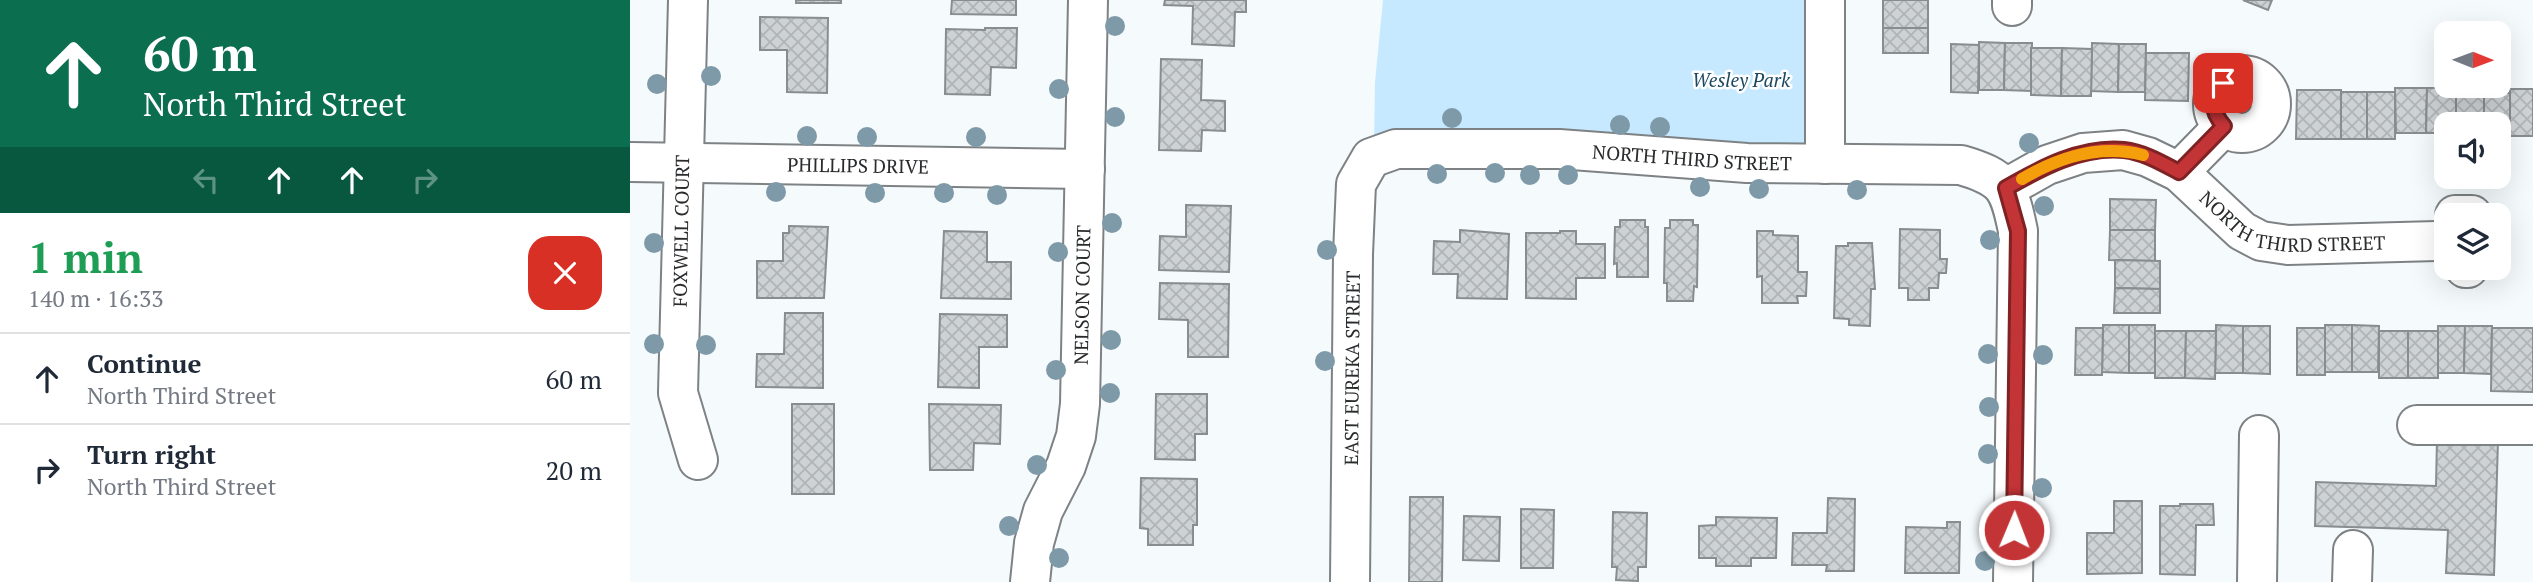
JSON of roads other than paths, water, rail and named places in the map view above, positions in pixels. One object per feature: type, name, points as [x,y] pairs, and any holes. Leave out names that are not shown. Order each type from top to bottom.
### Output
[{"type":"street","name":"FOXWELL COURT","points":[[688,0],[678,393],[698,460]]},
{"type":"street","name":"NELSON COURT","points":[[1030,582],[1034,543],[1043,511],[1066,466],[1076,436],[1080,404],[1088,0]]},
{"type":"street","points":[[1825,0],[1825,164]]},
{"type":"street","points":[[2179,172],[2224,126]]},
{"type":"street","name":"NORTH THIRD STREET","points":[[1371,158],[1396,149],[1559,149],[1746,163],[1961,165],[1982,171],[2006,188],[2047,165],[2083,153],[2123,150],[2148,157],[2179,172],[2242,231],[2261,241],[2288,245],[2434,236]]},
{"type":"street","name":"EAST EUREKA STREET","points":[[1350,582],[1356,184],[1371,158]]},
{"type":"street","name":"PHILLIPS DRIVE","points":[[630,162],[1085,169]]},
{"type":"street","points":[[2006,188],[2018,231],[2013,582]]},
{"type":"street","points":[[2417,425],[2533,425]]},
{"type":"street","points":[[2257,582],[2259,435]]},
{"type":"park label","name":"Wesley Park","points":[[1741,80]]}]
